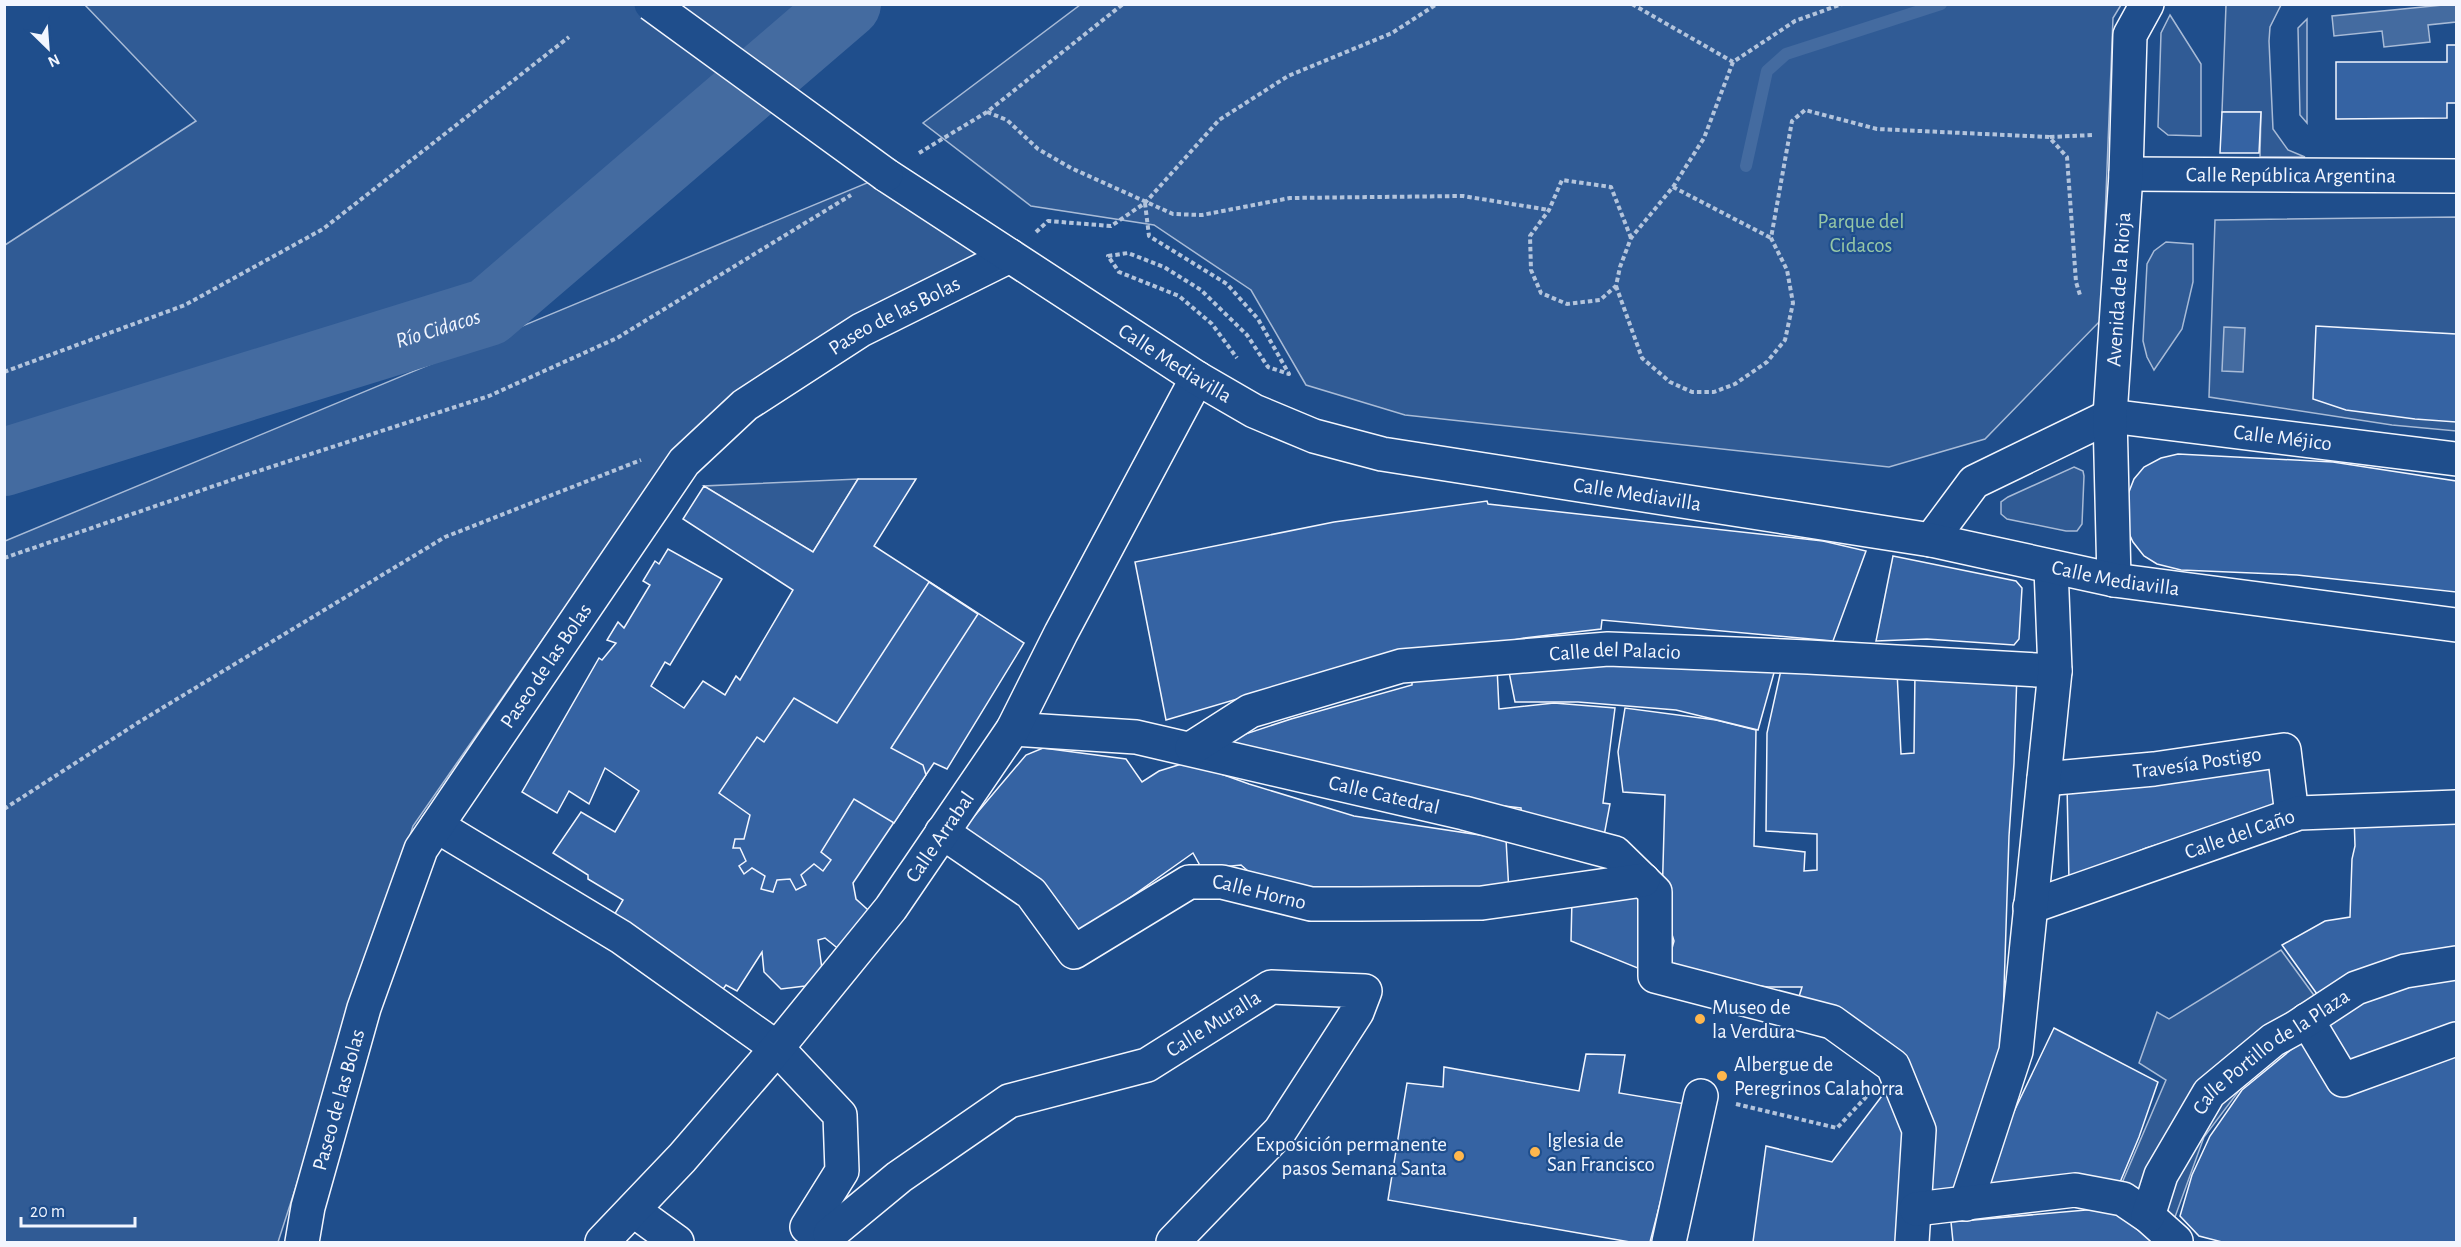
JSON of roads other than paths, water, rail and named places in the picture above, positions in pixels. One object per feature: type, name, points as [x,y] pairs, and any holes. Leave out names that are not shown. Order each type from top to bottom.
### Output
[{"type":"street","name":"Calle Mediavilla","points":[[651,4],[886,175],[1197,378],[1254,411],[1314,436],[1383,454],[1931,540],[2114,580],[2457,625]]},
{"type":"street","name":"Avenida de la Rioja","points":[[2114,580],[2110,416],[2126,174],[2130,35],[2147,4]]},
{"type":"street","name":"Calle República Argentina","points":[[2126,174],[2457,176]]},
{"type":"street","name":"Paseo de las Bolas","points":[[302,1242],[308,1207],[364,1008],[421,849],[684,462],[746,405],[861,330],[1010,256]]},
{"type":"street","name":"Calle Arrabal","points":[[602,1242],[682,1158],[777,1048],[891,908],[1013,729],[1061,633],[1197,378]]},
{"type":"street","name":"Calle Méjico","points":[[2110,416],[2457,459]]},
{"type":"street","points":[[1931,540],[1974,482],[2110,416]]},
{"type":"street","points":[[1966,1204],[2016,1051],[2055,671],[2051,567]]},
{"type":"street","name":"Calle del Palacio","points":[[1192,748],[1250,711],[1401,666],[1608,649],[1808,657],[2055,671]]},
{"type":"street","name":"Calle Catedral","points":[[1013,729],[1136,737],[1192,748],[1464,813],[1615,853],[1655,892],[1655,976],[1832,1022],[1893,1066],[1919,1130],[1916,1209]]},
{"type":"street","name":"Travesía Postigo","points":[[2044,779],[2154,769],[2284,750],[2292,815]]},
{"type":"street","name":"Calle del Caño","points":[[2031,907],[2300,813],[2457,807]]},
{"type":"street","points":[[437,826],[621,937],[777,1048],[840,1115],[842,1171],[814,1237]]},
{"type":"street","name":"Calle Horno","points":[[942,832],[1031,893],[1074,952],[1189,882],[1222,882],[1311,904],[1359,904],[1482,903],[1643,880]]},
{"type":"street","name":"Calle Portillo de la Plaza","points":[[2148,1216],[2161,1175],[2209,1093],[2273,1040],[2356,988],[2405,971],[2457,963]]},
{"type":"street","name":"Calle Muralla","points":[[814,1237],[1009,1101],[1147,1065],[1271,987],[1365,991],[1357,1012],[1280,1131],[1173,1242]]},
{"type":"street","points":[[2307,1020],[2343,1080],[2457,1039]]},
{"type":"street","points":[[1669,1242],[1701,1096]]},
{"type":"street","points":[[1916,1209],[2076,1190],[2123,1199],[2179,1242]]},
{"type":"street","points":[[1912,1242],[1916,1209]]},
{"type":"street","points":[[1916,1209],[1930,1242]]},
{"type":"street","points":[[633,1210],[677,1242]]},
{"type":"waterway","name":"Río Cidacos","points":[[4,462],[488,312],[847,4]]},
{"type":"waterway","points":[[1746,166],[1767,71],[1786,54],[1941,4]]},
{"type":"place","name":"Museo de la Verdura","points":[[1700,1019]]},
{"type":"place","name":"Albergue de Peregrinos Calahorra","points":[[1722,1076]]},
{"type":"place","name":"Iglesia de San Francisco","points":[[1535,1152]]},
{"type":"place","name":"Exposición permanente pasos Semana Santa","points":[[1459,1156]]},
{"type":"park label","name":"Parque del Cidacos","points":[[1861,233]]}]
